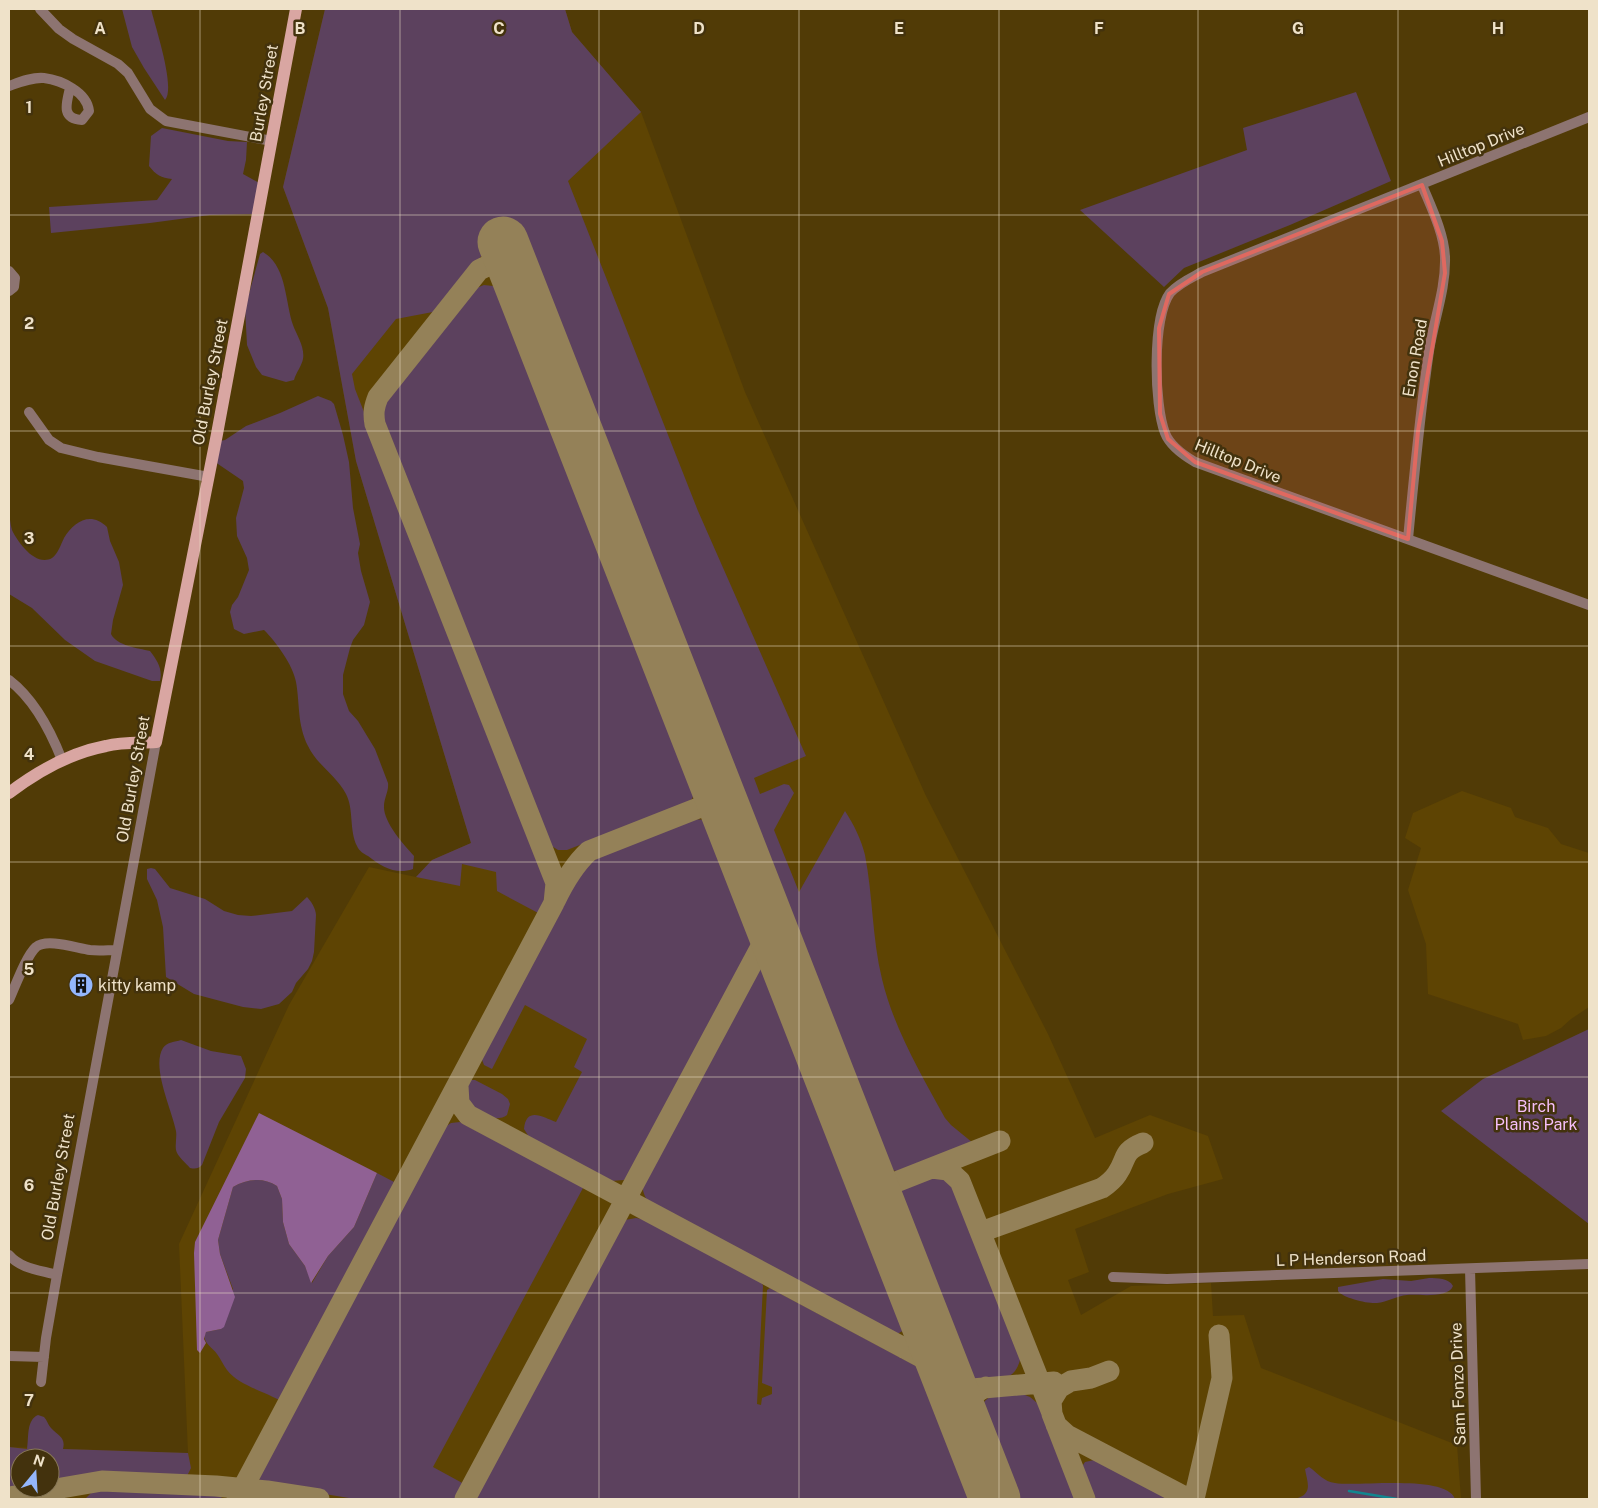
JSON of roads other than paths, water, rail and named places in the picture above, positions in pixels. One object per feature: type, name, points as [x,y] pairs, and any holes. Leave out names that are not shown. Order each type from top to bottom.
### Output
[{"type":"main road","name":"Burley Street","points":[[264,183],[296,9]]},
{"type":"main road","name":"Old Burley Street","points":[[156,742],[209,477],[264,183]]},
{"type":"main road","points":[[9,793],[33,776],[76,753],[108,745],[156,742]]},
{"type":"street","points":[[40,9],[59,29],[73,39],[118,64],[128,73],[150,109],[166,121],[272,141]]},
{"type":"street","points":[[9,86],[26,80],[43,78],[53,80],[70,88]]},
{"type":"street","name":"Hilltop Drive","points":[[1589,117],[1211,268],[1179,285],[1170,294],[1163,308],[1159,328],[1157,385],[1162,423],[1168,439],[1184,456],[1194,462],[1589,606]]},
{"type":"street","name":"Enon Road","points":[[1408,539],[1418,431],[1430,348],[1445,273],[1445,256],[1442,241],[1422,185]]},
{"type":"street","points":[[9,271],[16,278],[14,287],[9,291]]},
{"type":"street","points":[[29,412],[49,440],[61,448],[98,457],[209,477]]},
{"type":"street","points":[[9,680],[26,696],[53,738],[62,760]]},
{"type":"street","name":"Old Burley Street","points":[[41,1382],[56,1275],[156,742]]},
{"type":"street","points":[[9,1000],[26,962],[36,947],[54,943],[90,950],[117,950]]},
{"type":"street","points":[[9,1255],[22,1266],[56,1275]]},
{"type":"street","name":"L P Henderson Road","points":[[1113,1277],[1167,1279],[1589,1264]]},
{"type":"street","name":"Sam Fonzo Drive","points":[[1470,1268],[1476,1499]]},
{"type":"street","points":[[9,1356],[44,1357]]},
{"type":"waterway","points":[[1349,1491],[1397,1499]]},
{"type":"place","name":"kitty kamp","points":[[81,985]]},
{"type":"park label","name":"Birch Plains Park","points":[[1536,1115]]}]
